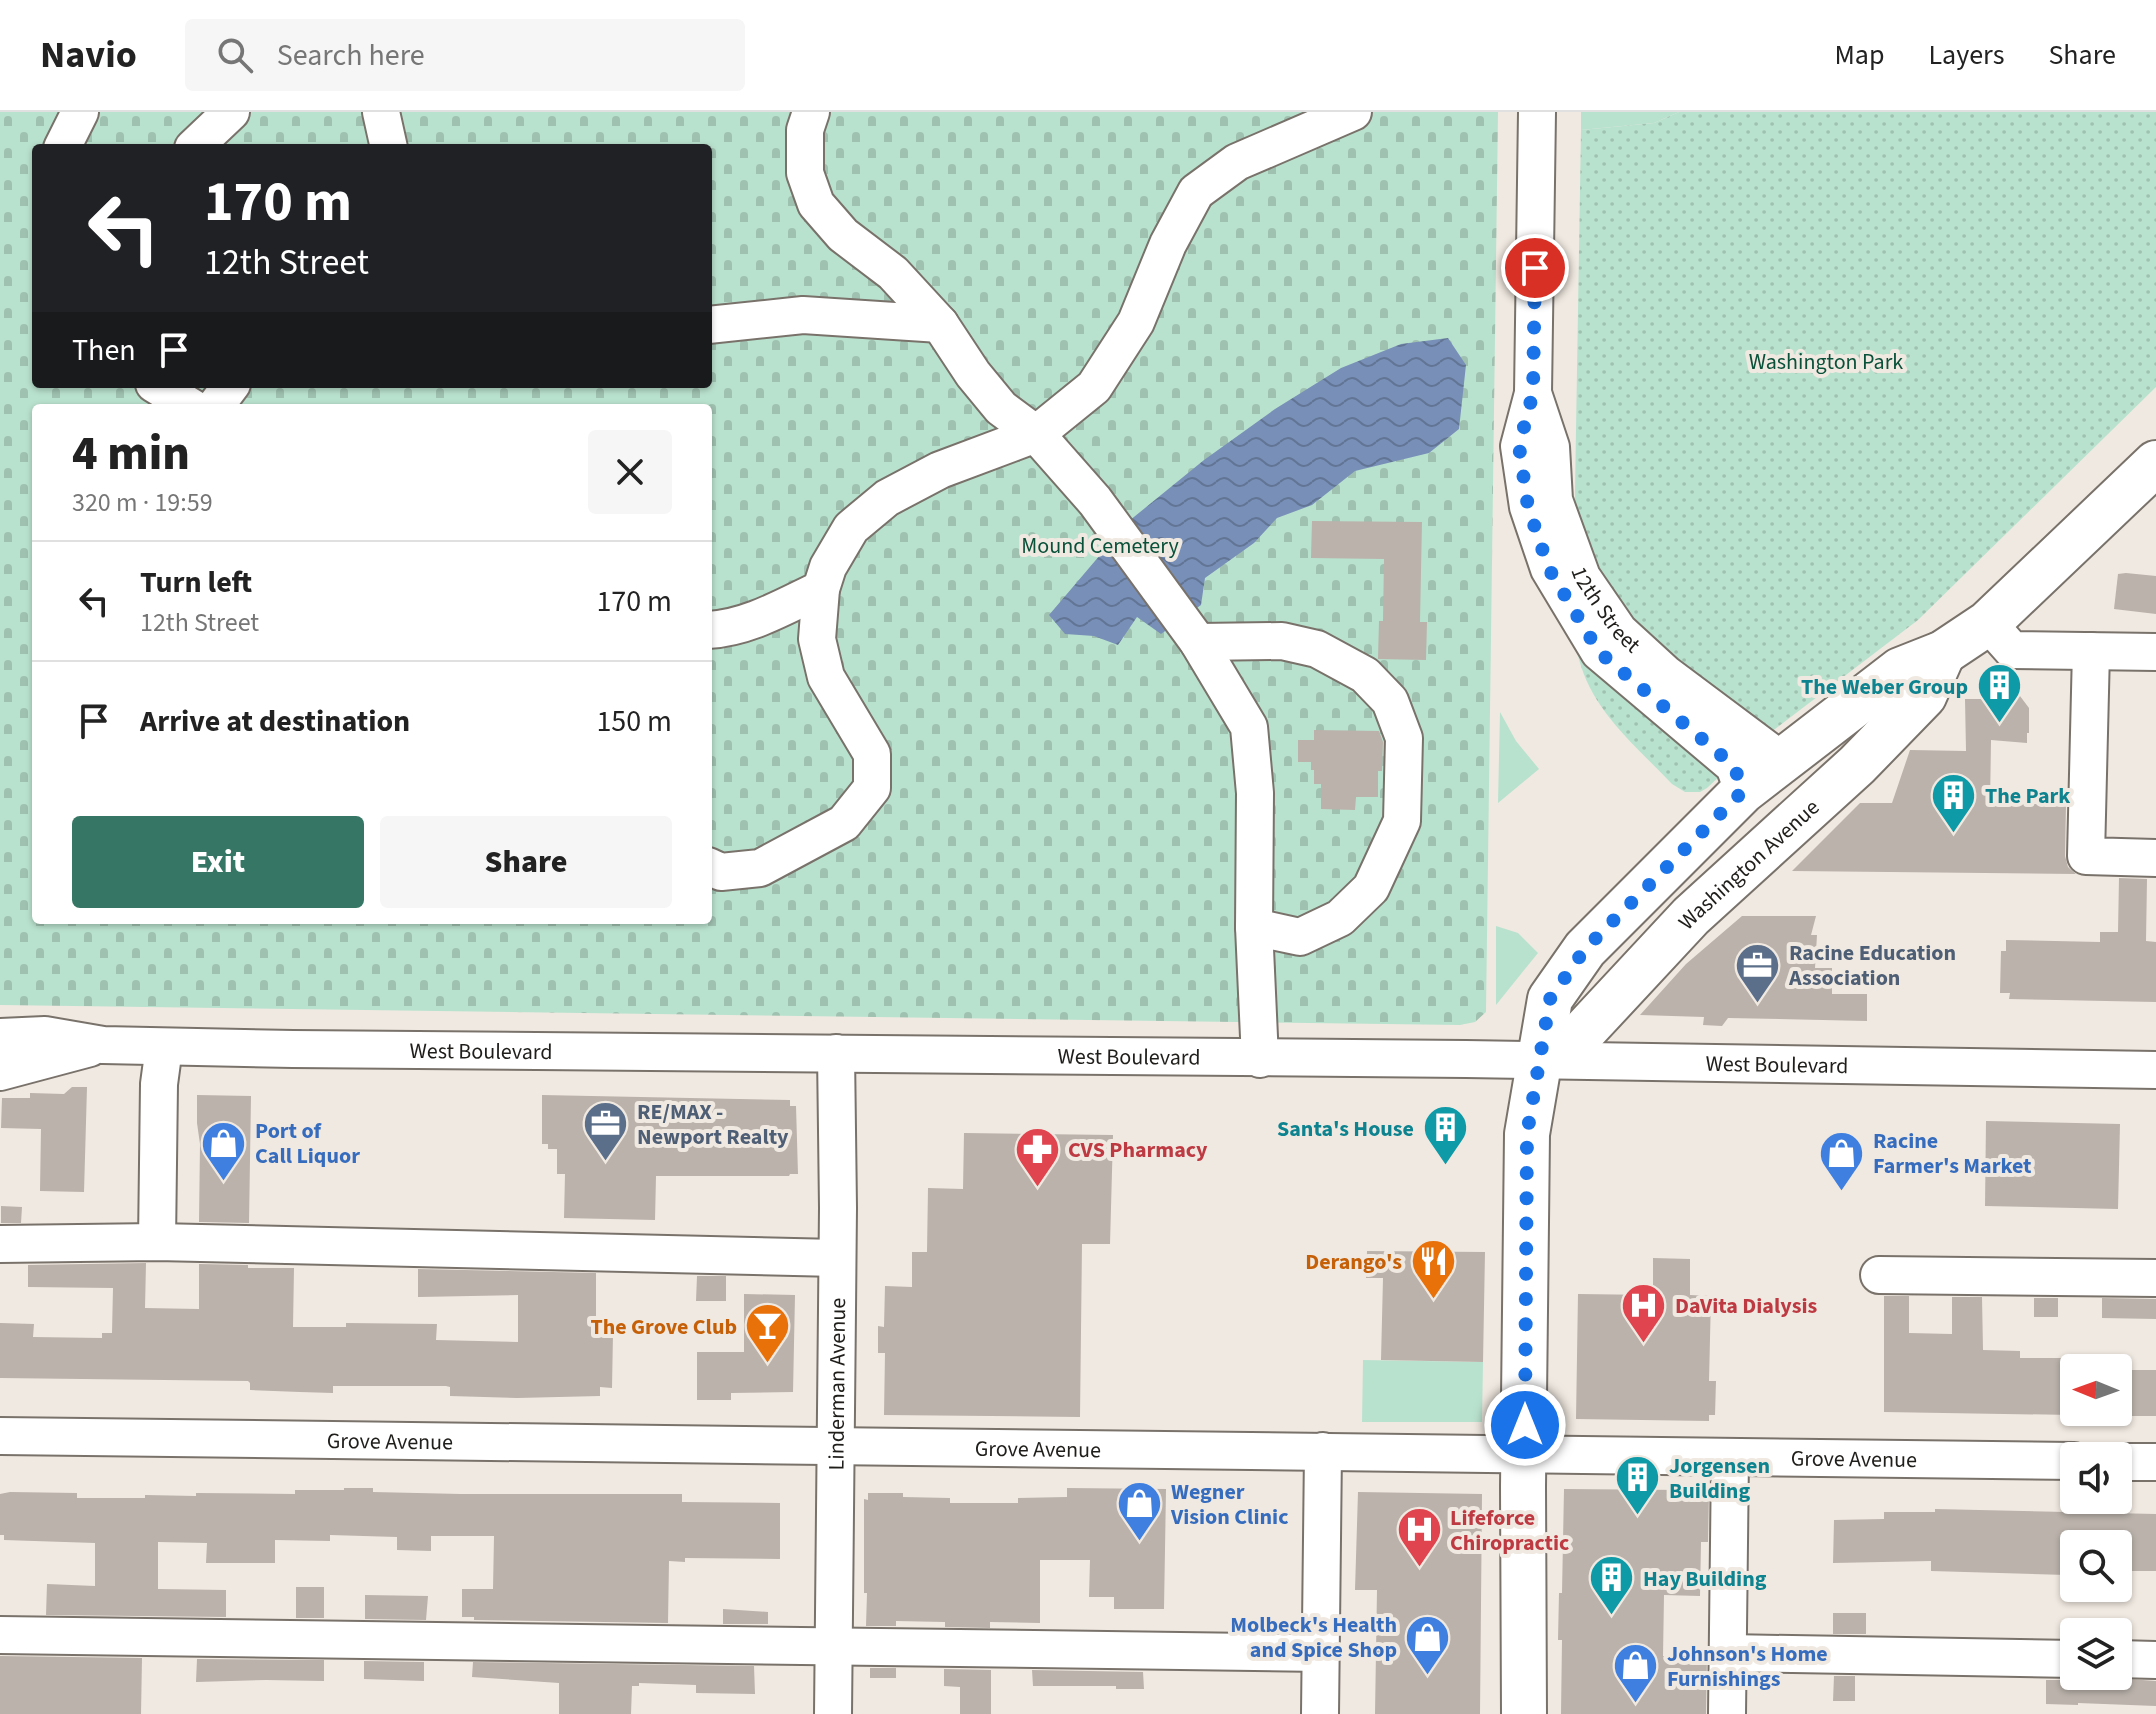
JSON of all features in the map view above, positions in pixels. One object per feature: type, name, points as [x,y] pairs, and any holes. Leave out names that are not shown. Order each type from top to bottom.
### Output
[{"type":"main road","points":[[1524,1714],[1527,1134],[1550,999],[1585,949],[1743,791],[1900,670],[1943,653],[1988,623],[2156,463]]},
{"type":"main road","name":"Washington Avenue","points":[[1538,1062],[1583,1032],[1691,916],[1857,765],[1924,696],[1943,653]]},
{"type":"main road","points":[[1691,916],[1734,850],[1777,808],[1781,760]]},
{"type":"street","points":[[64,144],[80,112]]},
{"type":"street","points":[[197,144],[231,112]]},
{"type":"street","points":[[381,112],[388,144]]},
{"type":"street","points":[[811,112],[805,130],[805,173],[816,204],[843,235],[893,273],[940,324],[973,374],[1001,408],[1036,434],[1112,523],[1190,631],[1249,727],[1255,793],[1254,927],[1260,1059]]},
{"type":"street","points":[[712,868],[721,872],[760,868],[844,823],[872,788],[872,754],[826,677],[817,639],[821,589],[828,567],[851,528],[887,498],[940,470],[1036,434],[1094,387],[1136,322],[1168,244],[1196,192],[1237,162],[1353,112]]},
{"type":"street","name":"12th Street","points":[[1537,112],[1533,393],[1519,446],[1528,507],[1549,569],[1599,652],[1734,766],[1743,791]]},
{"type":"street","points":[[712,325],[803,315],[940,324]]},
{"type":"street","points":[[160,388],[186,404]]},
{"type":"street","name":"12th Street","points":[[1533,393],[1551,447],[1554,500],[1582,577],[1619,631],[1666,674],[1781,760]]},
{"type":"street","points":[[712,630],[724,629],[771,613],[821,589]]},
{"type":"street","points":[[1988,623],[2012,650],[2156,652]]},
{"type":"street","points":[[1190,631],[1282,641],[1317,649],[1365,675],[1390,701],[1404,738],[1402,821],[1371,888],[1340,918],[1300,937],[1254,927]]},
{"type":"street","points":[[2091,651],[2086,856],[2156,858]]},
{"type":"street","name":"West Boulevard","points":[[0,1037],[45,1035],[103,1045],[164,1047],[1477,1059],[2156,1070]]},
{"type":"street","name":"West Boulevard","points":[[0,1072],[103,1045]]},
{"type":"street","points":[[157,1242],[159,1084],[164,1047]]},
{"type":"street","name":"Linderman Avenue","points":[[833,1714],[836,1053]]},
{"type":"street","points":[[0,1244],[157,1242],[837,1258]]},
{"type":"street","points":[[1879,1275],[2156,1278]]},
{"type":"street","name":"Grove Avenue","points":[[0,1436],[2060,1461]]},
{"type":"street","points":[[1320,1714],[1323,1451]]},
{"type":"street","points":[[1727,1714],[1730,1457]]},
{"type":"street","points":[[2132,1462],[2156,1462]]},
{"type":"street","points":[[0,1635],[1321,1653]]},
{"type":"street","points":[[1728,1653],[2060,1659]]},
{"type":"street","points":[[2132,1659],[2156,1660]]},
{"type":"green space","name":"Mound Cemetery","points":[[0,112],[1498,112],[1486,1012],[1475,1022],[1460,1025],[0,1005]]},
{"type":"green space","points":[[1581,112],[1679,112],[1654,123],[1581,130]]},
{"type":"green space","name":"Washington Park","points":[[1679,112],[2156,112],[2156,387],[1918,620],[1750,748],[1700,792],[1685,792],[1672,784],[1607,715],[1581,666],[1573,610],[1581,130],[1654,123]]},
{"type":"green space","points":[[1500,712],[1516,741],[1539,769],[1498,803]]},
{"type":"green space","points":[[1496,926],[1518,933],[1538,953],[1496,1005]]},
{"type":"green space","points":[[1363,1360],[1483,1362],[1482,1422],[1362,1422]]},
{"type":"water","points":[[1448,338],[1466,365],[1459,429],[1429,453],[1355,471],[1312,505],[1277,518],[1254,543],[1205,578],[1201,605],[1161,634],[1137,617],[1118,645],[1094,636],[1065,634],[1049,615],[1129,521],[1204,460],[1275,409],[1341,368],[1401,344]]},
{"type":"building","points":[[1312,521],[1422,522],[1420,622],[1427,622],[1426,660],[1378,659],[1379,621],[1383,621],[1384,559],[1311,558]]},
{"type":"building","points":[[2118,574],[2156,576],[2156,614],[2114,609]]},
{"type":"building","name":"The Park","points":[[2003,696],[2020,696],[2029,708],[2029,733],[2027,743],[1991,740],[1990,804],[2066,804],[2065,856],[2068,867],[2076,874],[1792,871],[1860,803],[1892,803],[1910,750],[1966,751],[1965,699],[2004,699]]},
{"type":"building","points":[[1314,730],[1379,731],[1383,742],[1378,797],[1356,797],[1355,810],[1321,809],[1321,784],[1314,784],[1311,762],[1298,762],[1298,740],[1314,740]]},
{"type":"building","points":[[2119,878],[2147,879],[2146,941],[2156,942],[2156,1002],[2009,999],[2010,993],[2000,993],[2001,951],[2006,951],[2006,940],[2100,942],[2100,932],[2118,932]]},
{"type":"building","name":"Racine Education Association","points":[[1742,916],[1816,916],[1811,935],[1817,935],[1815,968],[1832,968],[1832,994],[1867,994],[1867,1021],[1728,1018],[1722,1026],[1703,1025],[1704,1017],[1640,1015],[1686,964]]},
{"type":"building","points":[[72,1087],[87,1087],[84,1192],[40,1191],[41,1129],[1,1128],[2,1098],[30,1098],[30,1093],[64,1094]]},
{"type":"building","name":"Port of Call Liquor","points":[[197,1095],[251,1096],[249,1223],[199,1222]]},
{"type":"building","points":[[542,1095],[790,1100],[790,1106],[796,1106],[798,1174],[656,1176],[655,1220],[564,1218],[565,1174],[557,1174],[557,1149],[548,1149],[548,1144],[542,1144]]},
{"type":"building","points":[[1986,1121],[2120,1124],[2118,1209],[1985,1206]]},
{"type":"building","points":[[964,1133],[1113,1135],[1110,1244],[1082,1244],[1080,1417],[884,1415],[885,1353],[878,1353],[878,1326],[884,1327],[885,1286],[912,1287],[912,1252],[927,1252],[928,1188],[963,1189]]},
{"type":"building","points":[[1,1206],[22,1207],[21,1223],[1,1223]]},
{"type":"building","name":"Derango's","points":[[1367,1251],[1485,1252],[1483,1362],[1381,1360],[1383,1278],[1366,1278]]},
{"type":"building","name":"DaVita Dialysis","points":[[1653,1258],[1690,1259],[1690,1295],[1711,1296],[1709,1381],[1716,1381],[1715,1415],[1709,1415],[1709,1421],[1576,1419],[1578,1294],[1653,1295]]},
{"type":"building","points":[[146,1263],[145,1308],[199,1309],[199,1264],[294,1268],[293,1327],[346,1327],[346,1323],[437,1324],[436,1340],[518,1342],[518,1295],[418,1297],[418,1269],[596,1273],[596,1322],[605,1322],[604,1333],[613,1333],[612,1388],[600,1387],[600,1396],[517,1398],[450,1396],[450,1387],[446,1386],[333,1386],[333,1393],[250,1390],[248,1381],[0,1378],[0,1323],[34,1324],[33,1337],[102,1338],[102,1333],[112,1333],[113,1288],[28,1287],[28,1265]]},
{"type":"building","points":[[697,1276],[726,1276],[726,1301],[696,1301]]},
{"type":"building","name":"The Grove Club","points":[[744,1294],[795,1295],[793,1392],[731,1393],[731,1400],[697,1400],[697,1352],[744,1352]]},
{"type":"building","points":[[1884,1296],[1909,1296],[1909,1333],[1952,1334],[1952,1297],[1982,1297],[1983,1350],[2020,1351],[2020,1358],[2060,1358],[2060,1415],[1884,1412]]},
{"type":"building","points":[[2034,1298],[2058,1298],[2058,1317],[2034,1317]]},
{"type":"building","points":[[2102,1298],[2156,1299],[2156,1319],[2102,1318]]},
{"type":"building","points":[[2132,1370],[2156,1370],[2156,1416],[2132,1416]]},
{"type":"building","points":[[373,1488],[373,1492],[461,1494],[682,1494],[682,1502],[780,1503],[780,1559],[685,1558],[685,1562],[669,1561],[668,1623],[474,1620],[474,1617],[462,1617],[462,1589],[493,1589],[494,1536],[431,1536],[431,1551],[397,1550],[397,1537],[330,1535],[330,1541],[275,1540],[275,1563],[206,1563],[207,1543],[158,1542],[158,1589],[226,1590],[226,1617],[46,1615],[47,1584],[95,1586],[95,1543],[4,1540],[4,1535],[0,1535],[0,1494],[10,1492],[77,1493],[77,1498],[145,1498],[145,1495],[196,1496],[196,1493],[295,1494],[295,1490]]},
{"type":"building","points":[[1067,1488],[1166,1489],[1164,1609],[1114,1609],[1114,1597],[1089,1597],[1090,1560],[1040,1560],[1040,1623],[990,1622],[990,1628],[945,1627],[945,1622],[896,1621],[896,1626],[866,1626],[864,1499],[868,1500],[868,1493],[950,1498],[950,1503],[1018,1503],[1018,1498],[1067,1497]]},
{"type":"building","points":[[1564,1489],[1684,1490],[1683,1493],[1709,1494],[1708,1542],[1701,1542],[1700,1596],[1664,1595],[1663,1656],[1707,1656],[1706,1714],[1561,1714],[1562,1640],[1558,1640]]},
{"type":"building","points":[[1358,1492],[1482,1494],[1480,1714],[1375,1714],[1377,1590],[1355,1590]]},
{"type":"building","points":[[1935,1509],[2156,1514],[2156,1571],[2132,1571],[2132,1530],[2060,1530],[2060,1575],[1931,1571],[1931,1561],[1833,1563],[1834,1520],[1884,1519],[1884,1512],[1935,1512]]},
{"type":"building","points":[[296,1587],[324,1587],[324,1618],[296,1618]]},
{"type":"building","points":[[365,1595],[428,1596],[426,1620],[365,1619]]},
{"type":"building","points":[[723,1609],[768,1612],[768,1624],[723,1624]]},
{"type":"building","points":[[1833,1613],[1866,1613],[1866,1634],[1833,1634]]},
{"type":"building","points":[[0,1656],[142,1658],[141,1714],[0,1714]]},
{"type":"building","points":[[197,1659],[324,1660],[324,1681],[196,1682]]},
{"type":"building","points":[[364,1661],[424,1662],[424,1681],[364,1679]]},
{"type":"building","points":[[473,1662],[754,1666],[755,1694],[696,1693],[696,1685],[639,1683],[639,1686],[632,1686],[631,1714],[559,1714],[559,1683],[472,1677]]},
{"type":"building","points":[[870,1668],[896,1668],[896,1678],[870,1678]]},
{"type":"building","points":[[944,1669],[991,1670],[991,1714],[960,1714],[960,1687],[944,1686]]},
{"type":"building","points":[[1032,1670],[1143,1672],[1144,1689],[1033,1686]]},
{"type":"building","points":[[1834,1676],[1855,1676],[1855,1701],[1833,1701]]},
{"type":"building","points":[[2132,1679],[2156,1681],[2156,1706],[2046,1704],[2046,1680],[2060,1680],[2060,1690],[2132,1690]]},
{"type":"place","name":"The Weber Group","points":[[1999,725]]},
{"type":"place","name":"The Park","points":[[1954,834]]},
{"type":"place","name":"Racine Education Association","points":[[1758,1004]]},
{"type":"place","name":"RE/MAX - Newport Realty","points":[[606,1163]]},
{"type":"place","name":"Santa's House","points":[[1445,1167]]},
{"type":"place","name":"Port of Call Liquor","points":[[224,1182]]},
{"type":"place","name":"CVS Pharmacy","points":[[1037,1188]]},
{"type":"place","name":"Racine Farmer's Market","points":[[1842,1192]]},
{"type":"place","name":"Derango's","points":[[1433,1300]]},
{"type":"place","name":"DaVita Dialysis","points":[[1644,1344]]},
{"type":"place","name":"The Grove Club","points":[[768,1365]]},
{"type":"place","name":"Jorgensen Building","points":[[1638,1517]]},
{"type":"place","name":"Wegner Vision Clinic","points":[[1140,1543]]},
{"type":"place","name":"Lifeforce Chiropractic","points":[[1419,1569]]},
{"type":"place","name":"Hay Building","points":[[1612,1617]]},
{"type":"place","name":"Molbeck's Health and Spice Shop","points":[[1428,1676]]},
{"type":"place","name":"Johnson's Home Furnishings","points":[[1636,1705]]},
{"type":"route","points":[[1525,1425],[1527,1134],[1550,999],[1585,949],[1743,791],[1734,766],[1599,652],[1549,569],[1528,507],[1519,446],[1533,393],[1535,268]]}]
